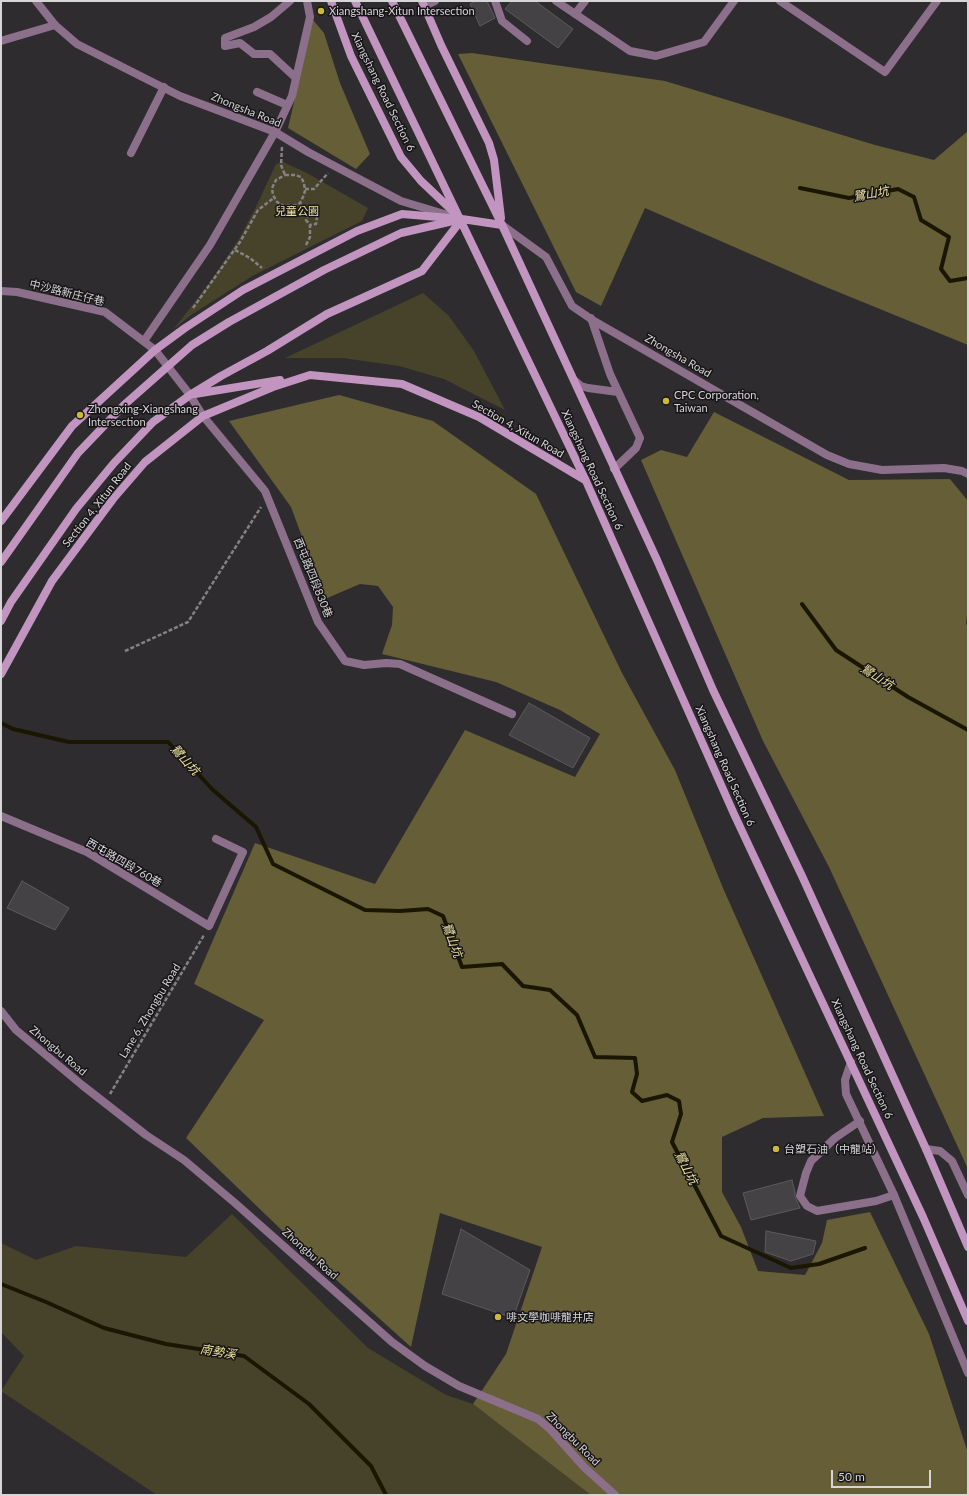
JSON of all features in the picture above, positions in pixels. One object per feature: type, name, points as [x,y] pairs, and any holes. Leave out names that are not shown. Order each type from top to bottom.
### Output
[{"type":"main road","name":"Xiangshang Road Section 6","points":[[331,1],[351,56],[401,157],[421,181],[462,219]]},
{"type":"main road","name":"Xiangshang Road Section 6","points":[[356,1],[462,219],[586,481],[770,893],[923,1216],[968,1322]]},
{"type":"main road","name":"Xiangshang Road Section 6","points":[[392,1],[502,225],[657,560],[713,690],[802,876],[926,1148],[968,1247]]},
{"type":"main road","name":"Xiangshang Road Section 6","points":[[424,3],[441,45],[489,143],[494,160],[502,225]]},
{"type":"main road","points":[[1,521],[72,426],[155,350],[185,328],[243,290],[357,231],[402,214],[462,219],[502,225]]},
{"type":"main road","points":[[1,562],[78,453],[124,405],[192,345],[229,322],[324,270],[401,233],[462,219]]},
{"type":"main road","name":"Section 4, Xitun Road","points":[[1,621],[11,602],[76,509],[109,469],[153,422],[190,395],[327,314],[422,271],[462,219]]},
{"type":"main road","points":[[190,395],[310,375]]},
{"type":"main road","name":"Section 4, Xitun Road","points":[[1,674],[52,581],[113,499],[145,462],[203,416],[273,387],[310,375],[402,384],[479,417],[586,481]]},
{"type":"street","name":"Zhongsha Road","points":[[36,1],[55,25],[77,44],[180,96],[279,134],[401,201],[462,219]]},
{"type":"street","points":[[254,27],[240,43],[225,46],[225,38],[254,27],[271,17],[290,1]]},
{"type":"street","points":[[424,3],[435,1]]},
{"type":"street","points":[[495,1],[502,21],[528,41]]},
{"type":"street","points":[[556,1],[630,52],[656,56],[704,42],[734,1]]},
{"type":"street","points":[[575,14],[585,1]]},
{"type":"street","points":[[780,1],[885,72],[937,1]]},
{"type":"street","points":[[144,341],[210,245],[279,134],[296,78],[310,17],[306,2]]},
{"type":"street","points":[[1,41],[55,25]]},
{"type":"street","points":[[240,43],[254,54],[270,54],[296,78]]},
{"type":"street","points":[[131,153],[164,88]]},
{"type":"street","points":[[257,92],[287,105]]},
{"type":"street","name":"Zhongsha Road","points":[[502,225],[546,257],[572,306],[820,451],[849,464],[882,470],[944,468],[962,471],[968,474]]},
{"type":"street","name":"中沙路新庄仔巷","points":[[1,290],[17,292],[105,312],[155,350],[190,395],[203,416]]},
{"type":"street","points":[[591,318],[600,351],[640,438],[636,448],[614,469]]},
{"type":"street","points":[[572,379],[581,386],[588,388],[618,392]]},
{"type":"street","name":"西屯路四段830巷","points":[[203,416],[265,491],[318,622],[345,661],[364,665],[386,663],[400,664],[512,714]]},
{"type":"street","name":"西屯路四段760巷","points":[[1,816],[87,852],[209,926]]},
{"type":"street","points":[[209,926],[243,852],[216,839]]},
{"type":"street","name":"Zhongbu Road","points":[[1,1011],[16,1030],[146,1135],[184,1160],[298,1257],[392,1342],[425,1366],[459,1386],[538,1419],[551,1430],[566,1448],[615,1495]]},
{"type":"street","points":[[851,1062],[845,1080],[846,1094],[894,1195],[968,1373]]},
{"type":"street","points":[[860,1121],[835,1138],[811,1161],[800,1196],[807,1206],[817,1211],[876,1201],[894,1195]]},
{"type":"street","points":[[926,1148],[940,1151],[952,1161],[968,1195]]},
{"type":"path","points":[[279,134],[281,165],[285,175]]},
{"type":"path","points":[[305,189],[314,189],[334,165]]},
{"type":"path","points":[[285,175],[295,175],[301,177],[305,189],[300,203],[292,206],[284,206],[277,202],[272,188],[276,180],[285,175]]},
{"type":"path","points":[[193,308],[235,250],[258,210],[275,198]]},
{"type":"path","points":[[300,203],[308,216],[306,220],[310,224],[310,237],[305,248]]},
{"type":"path","points":[[308,216],[315,214],[317,217],[316,224],[310,224]]},
{"type":"path","points":[[235,250],[250,258],[264,270]]},
{"type":"path","points":[[258,272],[268,267]]},
{"type":"path","points":[[125,651],[188,622],[267,497]]},
{"type":"path","name":"Lane 6, Zhongbu Road","points":[[105,1103],[209,926]]},
{"type":"green space","name":"兒童公園","points":[[283,162],[307,173],[368,208],[362,221],[254,275],[191,315],[173,330],[208,285],[239,239],[276,164]]},
{"type":"green space","points":[[423,293],[449,316],[474,351],[505,410],[444,379],[399,366],[343,358],[285,358]]},
{"type":"green space","points":[[232,1214],[368,1348],[446,1395],[473,1404],[592,1495],[157,1495],[1,1391],[24,1356],[1,1332],[1,1243],[36,1260],[76,1246],[186,1257]]},
{"type":"shaded area","points":[[313,20],[324,33],[340,83],[370,154],[356,169],[288,128]]},
{"type":"shaded area","points":[[472,53],[665,81],[875,145],[934,160],[968,131],[968,345],[821,285],[645,208],[601,306],[576,292],[458,54]]},
{"type":"shaded area","points":[[339,395],[433,421],[536,494],[622,673],[675,770],[723,888],[824,1116],[763,1118],[722,1137],[722,1192],[741,1227],[758,1271],[805,1275],[822,1243],[827,1220],[870,1212],[929,1334],[968,1453],[968,1495],[591,1495],[473,1404],[506,1354],[542,1247],[440,1213],[411,1347],[292,1240],[186,1138],[264,1020],[194,984],[255,843],[375,884],[465,730],[575,777],[600,734],[560,710],[496,682],[382,654],[392,625],[393,607],[378,586],[360,584],[325,599],[291,507],[229,421]]},
{"type":"shaded area","points":[[714,412],[849,480],[950,479],[968,501],[968,606],[966,624],[968,626],[968,1169],[829,867],[763,741],[641,460],[661,450],[687,457]]},
{"type":"building","points":[[476,1],[487,1],[495,18],[480,26],[470,4]]},
{"type":"building","points":[[512,1],[535,1],[573,29],[558,48],[505,9]]},
{"type":"building","points":[[529,703],[590,738],[573,768],[509,735]]},
{"type":"building","points":[[22,881],[69,908],[55,930],[7,908]]},
{"type":"building","points":[[792,1180],[795,1197],[800,1208],[751,1220],[743,1193]]},
{"type":"building","points":[[461,1229],[530,1270],[513,1318],[442,1294]]},
{"type":"building","points":[[766,1231],[816,1241],[813,1254],[791,1261],[765,1252]]},
{"type":"waterway","name":"鷺山坑","points":[[800,188],[849,198],[898,189],[914,197],[921,220],[949,237],[941,269],[950,281],[968,278]]},
{"type":"waterway","name":"鷺山坑","points":[[802,604],[836,650],[908,697],[968,730]]},
{"type":"waterway","name":"鷺山坑","points":[[1,723],[13,729],[69,742],[168,742],[213,790],[256,827],[273,864],[365,910],[400,911],[428,909],[443,916],[462,967],[502,964],[523,986],[550,990],[577,1015],[595,1057],[635,1058],[637,1074],[632,1092],[642,1101],[667,1095],[679,1101],[681,1114],[672,1142],[721,1236],[791,1268],[819,1264],[865,1248]]},
{"type":"waterway","name":"南勢溪","points":[[1,1284],[104,1328],[166,1344],[244,1356],[309,1404],[371,1466],[386,1495]]},
{"type":"place","name":"Xiangshang-Xitun Intersection","points":[[321,11]]},
{"type":"place","name":"CPC Corporation, Taiwan","points":[[666,401]]},
{"type":"place","name":"Zhongxing-Xiangshang Intersection","points":[[80,415]]},
{"type":"place","name":"台塑石油（中龍站）","points":[[776,1149]]},
{"type":"place","name":"啡文學咖啡龍井店","points":[[498,1317]]}]
